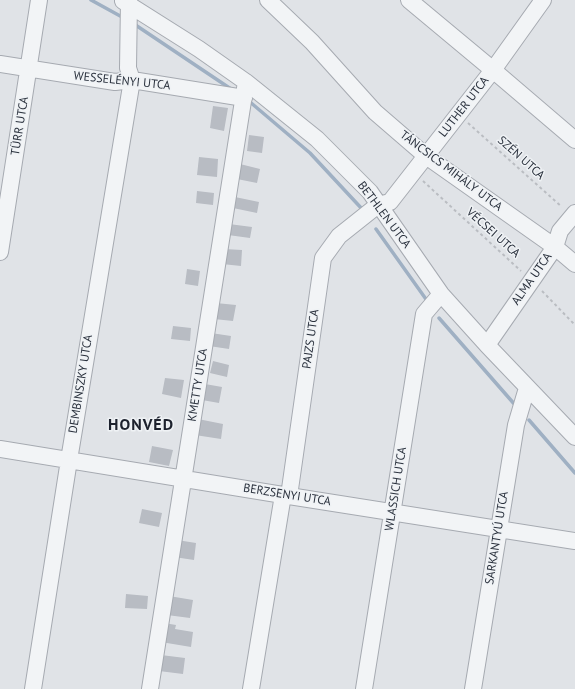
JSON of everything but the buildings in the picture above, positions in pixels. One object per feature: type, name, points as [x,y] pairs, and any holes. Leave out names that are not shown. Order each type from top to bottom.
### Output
[{"type":"street","name":"TÜRR UTCA","points":[[0,252],[40,0]]},
{"type":"street","name":"TÁNCSICS MIHÁLY UTCA","points":[[268,0],[312,42],[375,112],[426,156],[555,247],[575,264]]},
{"type":"street","points":[[408,0],[575,140]]},
{"type":"street","name":"LUTHER UTCA","points":[[378,205],[390,202],[493,70],[543,0]]},
{"type":"street","points":[[127,2],[128,68],[132,80]]},
{"type":"street","name":"BETHLEN UTCA","points":[[127,2],[246,82],[317,139],[370,192],[441,294],[527,388],[575,437]]},
{"type":"street","name":"WESSELÉNYI UTCA","points":[[0,64],[114,82],[132,80],[244,98]]},
{"type":"street","name":"DEMBINSZKY UTCA","points":[[33,689],[69,460],[132,80]]},
{"type":"street","name":"KMETTY UTCA","points":[[150,689],[246,82]]},
{"type":"street","name":"PAJZS UTCA","points":[[251,689],[286,496],[323,258],[339,236],[378,205]]},
{"type":"street","name":"ALMA UTCA","points":[[487,345],[555,247],[560,231],[574,214]]},
{"type":"street","name":"WLASSICH UTCA","points":[[364,689],[424,314],[441,294]]},
{"type":"street","name":"SARKANTYÚ UTCA","points":[[472,689],[516,425],[527,388]]},
{"type":"street","name":"BERZSENYI UTCA","points":[[0,448],[286,496],[575,540]]},
{"type":"path","name":"SZÉN UTCA","points":[[458,114],[574,214]]},
{"type":"path","name":"VÉCSEI UTCA","points":[[413,172],[531,280],[575,325]]},
{"type":"waterway","points":[[91,0],[122,17]]},
{"type":"waterway","points":[[134,24],[231,89]]},
{"type":"waterway","points":[[250,102],[310,153],[363,210]]},
{"type":"waterway","points":[[376,229],[428,302]]},
{"type":"waterway","points":[[439,318],[516,406]]},
{"type":"waterway","points":[[529,420],[575,473]]},
{"type":"district","name":"HONVÉD","points":[[141,425]]}]
